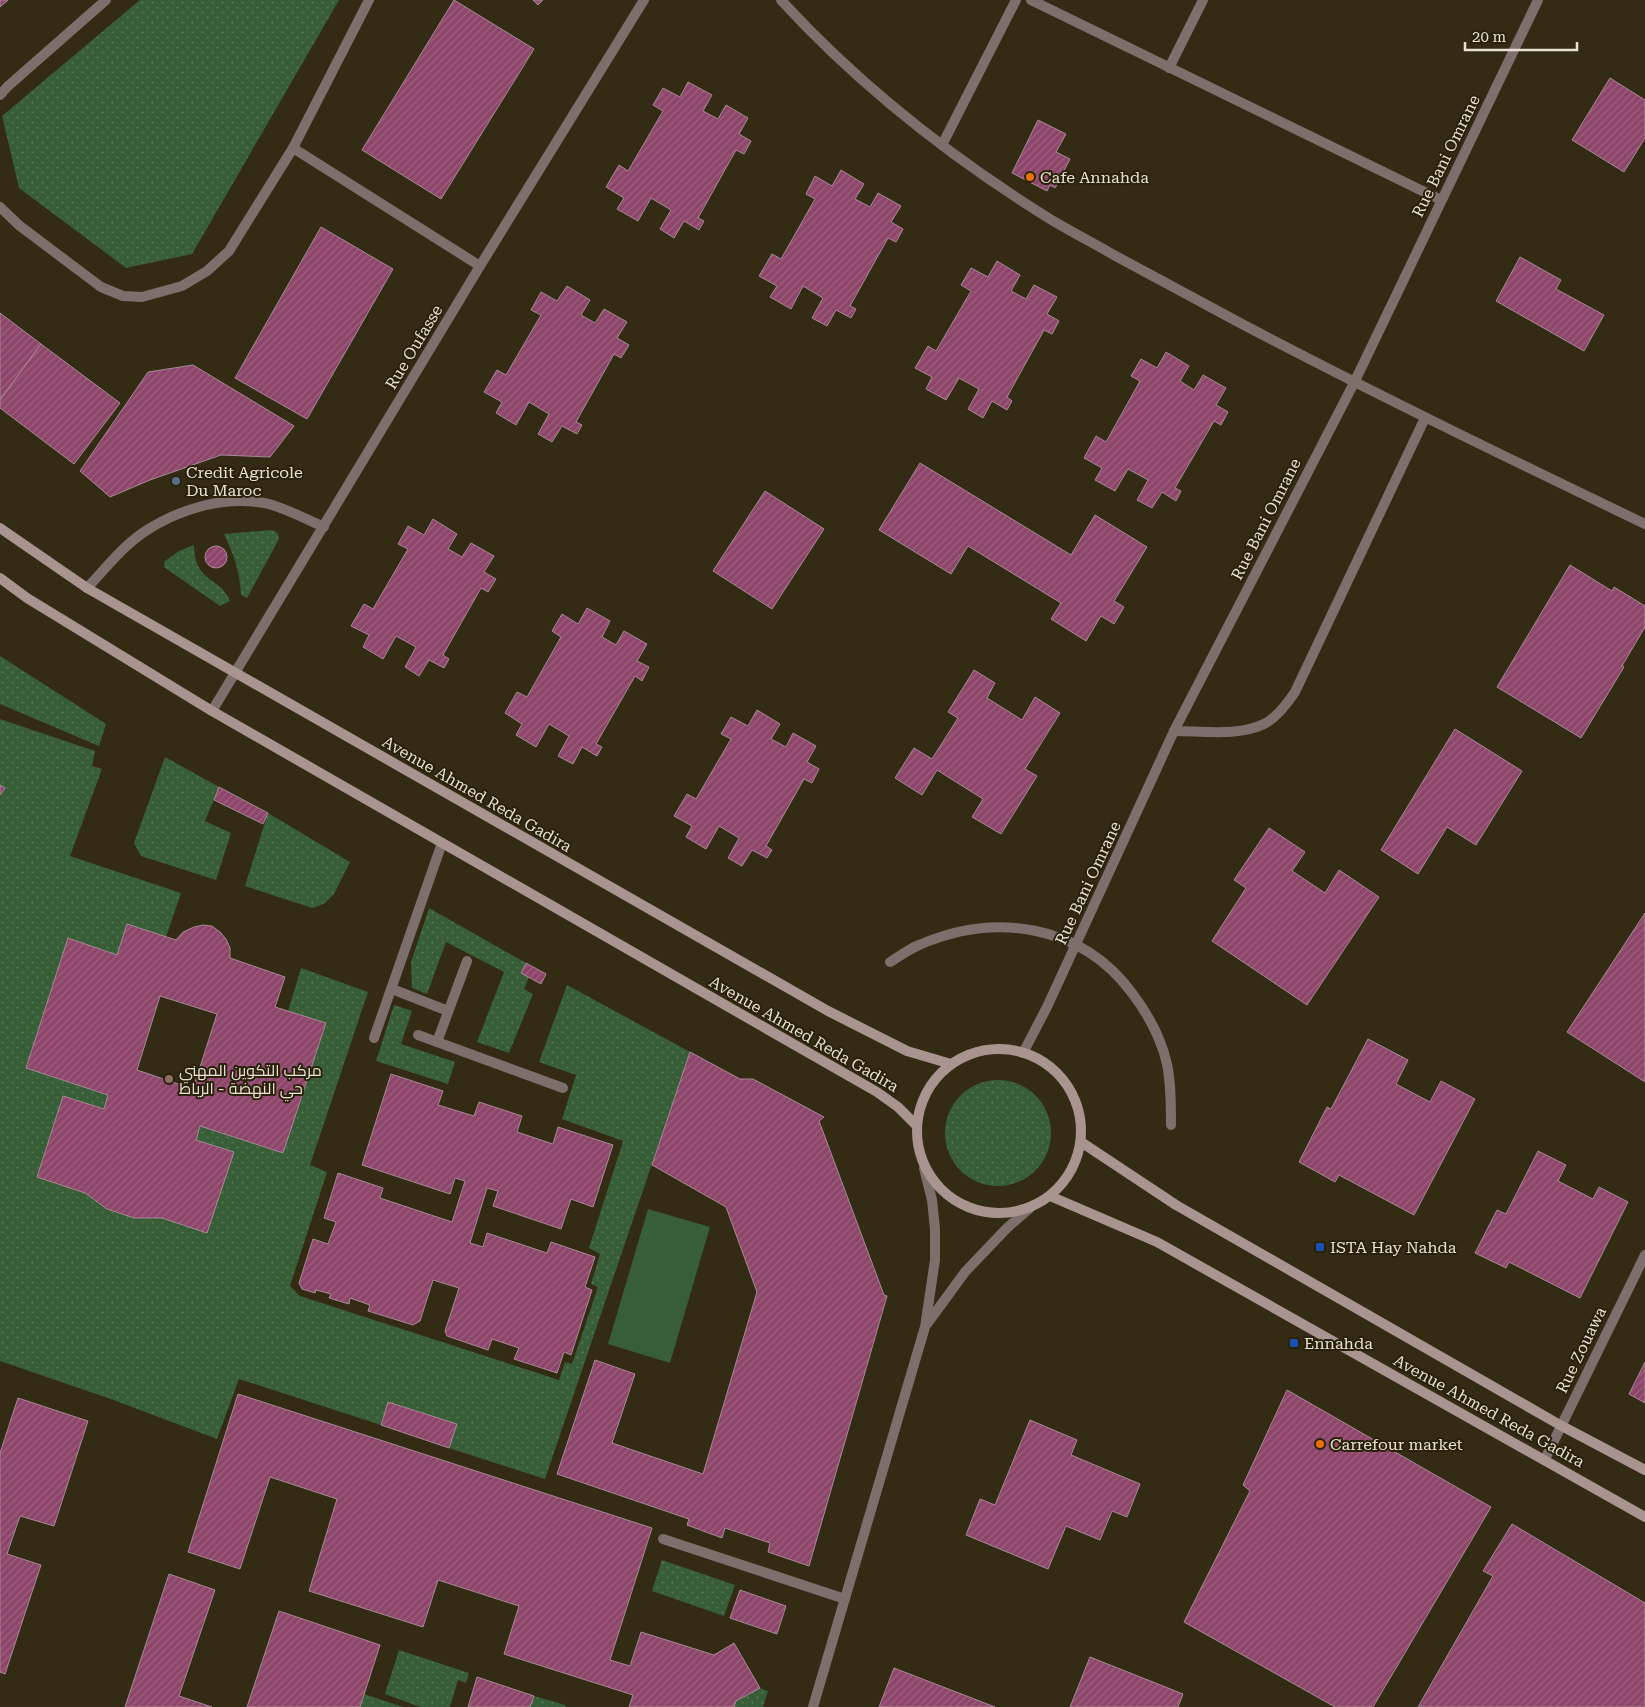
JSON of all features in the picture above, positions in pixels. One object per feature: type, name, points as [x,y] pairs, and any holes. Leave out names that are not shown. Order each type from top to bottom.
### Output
[{"type":"main road","name":"Avenue Ahmed Reda Gadira","points":[[0,528],[87,588],[828,1011],[906,1051],[951,1064]]},
{"type":"main road","name":"Avenue Ahmed Reda Gadira","points":[[0,578],[27,598],[212,711],[877,1092],[898,1107],[917,1126]]},
{"type":"main road","points":[[990,1050],[1023,1053],[1043,1062],[1060,1078],[1073,1097],[1080,1119],[1080,1142],[1076,1162],[1066,1181],[1050,1196],[1030,1208],[1000,1214],[970,1208],[943,1193],[924,1168],[917,1145],[917,1126],[922,1102],[933,1080],[951,1064],[974,1053],[990,1050]]},
{"type":"main road","name":"Avenue Ahmed Reda Gadira","points":[[1080,1142],[1176,1205],[1560,1425],[1645,1470]]},
{"type":"main road","name":"Avenue Ahmed Reda Gadira","points":[[1050,1196],[1157,1242],[1645,1517]]},
{"type":"street","points":[[0,95],[106,0]]},
{"type":"street","points":[[0,206],[20,226],[102,287],[123,296],[142,297],[182,286],[207,271],[229,251],[293,148],[368,0]]},
{"type":"street","name":"Rue Oufasse","points":[[212,711],[480,266],[644,0]]},
{"type":"street","points":[[781,0],[864,81],[942,145],[1051,220],[1354,383],[1645,524]]},
{"type":"street","points":[[942,145],[1016,0]]},
{"type":"street","points":[[1031,0],[1441,200]]},
{"type":"street","points":[[1168,68],[1203,0]]},
{"type":"street","name":"Rue Bani Omrane","points":[[1023,1053],[1048,1007],[1174,731],[1354,383],[1538,0]]},
{"type":"street","points":[[293,148],[480,266]]},
{"type":"street","points":[[1174,731],[1247,730],[1266,723],[1283,710],[1295,692],[1425,418]]},
{"type":"street","points":[[87,588],[118,554],[144,532],[174,515],[207,504],[240,500],[266,503],[324,527]]},
{"type":"street","points":[[374,1038],[442,843]]},
{"type":"street","points":[[890,962],[926,942],[949,934],[981,928],[1014,927],[1046,933],[1077,944],[1102,961],[1124,982],[1143,1007],[1157,1034],[1166,1064],[1171,1094],[1171,1125]]},
{"type":"street","points":[[437,1042],[467,961]]},
{"type":"street","points":[[392,988],[448,1011]]},
{"type":"street","points":[[418,1035],[563,1088]]},
{"type":"street","points":[[813,1707],[925,1327],[935,1260],[935,1229],[932,1200],[924,1168]]},
{"type":"street","points":[[925,1327],[965,1272],[1030,1208]]},
{"type":"street","name":"Rue Zouawa","points":[[1545,1459],[1645,1255]]},
{"type":"street","points":[[663,1539],[845,1598]]},
{"type":"green space","points":[[140,0],[339,0],[192,254],[126,268],[19,188],[2,116]]},
{"type":"green space","points":[[271,530],[277,533],[279,539],[247,598],[241,595],[236,564],[224,534]]},
{"type":"green space","points":[[194,545],[195,558],[203,574],[221,587],[230,601],[220,606],[164,567],[165,561],[179,551]]},
{"type":"green space","points":[[0,656],[106,724],[99,746],[0,704]]},
{"type":"green space","points":[[0,719],[95,751],[92,766],[102,769],[70,856],[181,893],[166,937],[127,924],[117,955],[68,938],[26,1068],[108,1095],[104,1109],[63,1096],[37,1177],[85,1193],[107,1209],[134,1218],[162,1218],[207,1233],[233,1152],[196,1140],[200,1126],[283,1153],[326,1024],[288,1011],[301,968],[368,992],[310,1165],[327,1172],[290,1286],[300,1296],[559,1380],[565,1362],[572,1364],[598,1287],[591,1284],[600,1254],[589,1248],[623,1141],[562,1119],[576,1075],[539,1062],[567,985],[690,1052],[545,1479],[449,1448],[456,1424],[389,1402],[381,1425],[239,1379],[217,1439],[108,1398],[0,1361],[0,796],[5,788],[0,785]]},
{"type":"green space","points":[[165,757],[219,787],[205,821],[231,833],[216,880],[141,856],[134,843]]},
{"type":"green space","points":[[268,813],[350,862],[334,894],[325,903],[312,908],[245,886]]},
{"type":"green space","points":[[429,908],[526,963],[521,973],[529,977],[524,989],[533,994],[509,1053],[477,1042],[504,972],[446,942],[427,994],[412,988],[411,962]]},
{"type":"green space","points":[[394,1005],[412,1011],[401,1044],[455,1062],[448,1084],[376,1061]]},
{"type":"green space","points":[[998,1080],[1018,1084],[1036,1095],[1047,1113],[1051,1133],[1047,1153],[1036,1171],[1018,1182],[998,1186],[978,1182],[960,1171],[949,1153],[945,1133],[949,1113],[960,1095],[978,1084]]},
{"type":"green space","points":[[648,1209],[710,1227],[670,1363],[608,1344]]},
{"type":"green space","points":[[662,1560],[735,1585],[724,1616],[652,1591]]},
{"type":"green space","points":[[399,1650],[469,1673],[466,1683],[458,1680],[450,1707],[420,1707],[385,1694]]},
{"type":"green space","points":[[760,1688],[768,1691],[763,1707],[734,1707],[736,1701]]},
{"type":"green space","points":[[364,1694],[403,1707],[360,1707]]},
{"type":"green space","points":[[534,1696],[565,1705],[566,1707],[530,1707]]},
{"type":"building","points":[[0,0],[8,0],[0,7]]},
{"type":"building","points":[[454,0],[534,49],[441,199],[362,150]]},
{"type":"building","points":[[533,0],[543,0],[538,5]]},
{"type":"building","points":[[1610,78],[1645,100],[1645,138],[1624,172],[1572,140]]},
{"type":"building","points":[[688,82],[712,95],[703,111],[718,119],[726,105],[748,118],[739,134],[751,141],[744,154],[736,150],[698,218],[704,221],[699,230],[684,221],[674,238],[660,229],[671,210],[651,198],[638,221],[617,209],[624,198],[606,187],[619,165],[628,171],[663,111],[653,105],[663,88],[680,97]]},
{"type":"building","points":[[1038,120],[1066,134],[1056,152],[1070,159],[1055,188],[1050,185],[1047,191],[1012,173]]},
{"type":"building","points":[[841,170],[864,184],[855,199],[870,207],[878,193],[901,206],[891,222],[903,229],[896,242],[888,238],[850,306],[856,309],[851,318],[836,310],[827,326],[812,318],[823,298],[803,286],[791,309],[770,297],[777,286],[759,276],[772,254],[781,259],[815,199],[806,194],[815,176],[832,186]]},
{"type":"building","points":[[321,227],[393,269],[307,419],[235,378]]},
{"type":"building","points":[[1520,257],[1561,280],[1556,289],[1604,315],[1584,351],[1496,301]]},
{"type":"building","points":[[997,261],[1020,275],[1011,291],[1026,299],[1034,285],[1057,297],[1047,314],[1059,321],[1052,334],[1044,330],[1007,397],[1012,401],[1007,410],[992,401],[983,418],[968,409],[979,389],[959,378],[946,400],[926,389],[932,377],[915,368],[928,346],[936,351],[971,291],[961,285],[971,268],[988,277]]},
{"type":"building","points":[[567,286],[590,300],[581,315],[595,323],[604,309],[627,322],[617,338],[629,345],[621,358],[614,354],[576,422],[582,425],[577,434],[562,426],[552,442],[538,434],[549,414],[529,402],[516,425],[496,413],[502,402],[484,392],[497,370],[506,375],[541,315],[531,310],[541,292],[557,301]]},
{"type":"building","points":[[0,313],[41,344],[0,400]]},
{"type":"building","points":[[41,344],[120,403],[74,464],[0,408],[0,400]]},
{"type":"building","points":[[1166,352],[1189,366],[1180,381],[1194,390],[1203,375],[1226,388],[1216,405],[1228,412],[1221,425],[1214,421],[1175,488],[1181,491],[1176,501],[1162,492],[1152,508],[1137,500],[1148,480],[1128,469],[1115,491],[1095,480],[1102,468],[1084,458],[1096,436],[1106,442],[1140,381],[1131,376],[1141,359],[1157,368]]},
{"type":"building","points":[[193,365],[294,426],[270,457],[221,455],[150,480],[110,497],[80,471],[148,372]]},
{"type":"building","points":[[920,463],[1071,555],[1095,515],[1147,547],[1114,601],[1124,607],[1114,624],[1101,616],[1086,641],[1051,619],[1061,603],[968,546],[951,574],[879,530]]},
{"type":"building","points":[[765,491],[824,529],[772,609],[713,571]]},
{"type":"building","points":[[433,519],[457,534],[448,549],[462,557],[471,543],[494,556],[484,572],[496,579],[488,592],[481,588],[443,655],[449,659],[444,668],[429,660],[419,676],[405,667],[416,647],[396,636],[383,659],[363,647],[369,635],[351,626],[364,604],[373,609],[408,549],[398,544],[408,526],[424,535]]},
{"type":"building","points":[[212,546],[220,546],[227,553],[227,561],[220,568],[212,568],[205,561],[205,553]]},
{"type":"building","points":[[1570,565],[1612,591],[1614,587],[1645,606],[1645,627],[1622,666],[1624,667],[1581,738],[1497,687]]},
{"type":"building","points":[[587,608],[610,621],[602,637],[616,645],[624,631],[647,644],[637,661],[649,667],[642,681],[635,676],[596,744],[602,747],[597,756],[582,747],[573,764],[558,756],[569,736],[549,724],[536,747],[516,735],[522,724],[505,713],[517,692],[527,697],[561,637],[552,631],[562,614],[578,624]]},
{"type":"building","points":[[974,670],[995,683],[987,698],[1022,720],[1035,697],[1060,713],[1025,769],[1037,776],[1001,834],[972,817],[983,799],[937,770],[922,795],[895,778],[914,748],[932,759],[958,718],[948,712]]},
{"type":"building","points":[[757,710],[780,724],[771,739],[786,747],[793,733],[816,746],[807,762],[819,769],[812,783],[804,779],[766,846],[772,850],[767,858],[752,850],[742,866],[728,858],[739,838],[719,826],[706,849],[686,837],[692,826],[674,816],[687,794],[696,799],[731,739],[721,734],[731,717],[748,726]]},
{"type":"building","points":[[1455,729],[1522,771],[1476,845],[1447,827],[1418,874],[1381,850]]},
{"type":"building","points":[[0,785],[5,788],[0,795]]},
{"type":"building","points":[[219,787],[268,813],[263,824],[214,800]]},
{"type":"building","points":[[1269,828],[1305,852],[1292,871],[1325,893],[1339,870],[1379,897],[1307,1005],[1212,941],[1246,888],[1234,880]]},
{"type":"building","points":[[1645,913],[1645,1082],[1567,1032]]},
{"type":"building","points":[[127,924],[176,940],[183,932],[194,927],[212,926],[226,939],[230,948],[230,958],[285,977],[275,1007],[326,1023],[283,1153],[200,1126],[196,1140],[234,1152],[207,1233],[162,1218],[134,1218],[107,1209],[85,1193],[37,1177],[63,1096],[104,1109],[108,1095],[26,1068],[68,938],[117,955]],"holes":[[[160,996],[217,1014],[193,1089],[137,1070]]]},
{"type":"building","points":[[526,963],[546,974],[541,984],[521,973]]},
{"type":"building","points":[[1368,1039],[1408,1060],[1396,1084],[1430,1102],[1441,1081],[1475,1099],[1414,1215],[1339,1175],[1335,1182],[1299,1162],[1327,1107],[1331,1109]]},
{"type":"building","points":[[690,1052],[740,1079],[753,1079],[824,1117],[819,1121],[884,1295],[887,1296],[809,1566],[768,1552],[770,1543],[725,1528],[722,1538],[687,1525],[689,1519],[557,1474],[595,1360],[635,1374],[612,1443],[703,1474],[757,1292],[726,1207],[652,1165]]},
{"type":"building","points":[[391,1074],[443,1091],[438,1105],[474,1116],[479,1102],[522,1116],[517,1132],[553,1144],[558,1127],[613,1145],[593,1207],[571,1199],[561,1229],[493,1206],[498,1191],[487,1188],[470,1243],[483,1247],[487,1233],[547,1253],[551,1242],[595,1257],[585,1287],[592,1290],[571,1355],[564,1352],[557,1373],[514,1359],[519,1348],[492,1339],[488,1350],[447,1336],[445,1331],[459,1288],[433,1280],[420,1321],[413,1325],[368,1311],[370,1305],[350,1298],[349,1304],[329,1298],[331,1294],[316,1290],[315,1293],[302,1289],[299,1283],[313,1239],[328,1244],[336,1222],[324,1218],[338,1173],[383,1188],[380,1198],[452,1222],[465,1181],[455,1178],[450,1194],[362,1165]]},
{"type":"building","points":[[1538,1151],[1566,1165],[1558,1181],[1593,1199],[1599,1187],[1628,1202],[1580,1298],[1509,1262],[1506,1268],[1475,1253],[1497,1210],[1506,1214]]},
{"type":"building","points":[[1645,1362],[1645,1403],[1629,1394]]},
{"type":"building","points":[[1287,1390],[1491,1507],[1373,1707],[1335,1707],[1184,1622],[1250,1491],[1243,1485]]},
{"type":"building","points":[[238,1394],[652,1528],[610,1660],[630,1666],[641,1632],[714,1655],[734,1643],[760,1688],[736,1701],[734,1707],[629,1707],[633,1695],[504,1654],[519,1606],[438,1580],[423,1627],[309,1591],[337,1499],[270,1477],[240,1569],[188,1552]]},
{"type":"building","points":[[18,1398],[88,1421],[54,1526],[20,1516],[7,1554],[41,1565],[5,1674],[0,1672],[0,1453]]},
{"type":"building","points":[[388,1402],[457,1424],[449,1448],[381,1425]]},
{"type":"building","points":[[1030,1420],[1077,1440],[1071,1455],[1140,1484],[1127,1517],[1112,1511],[1100,1540],[1066,1526],[1048,1569],[966,1535],[980,1499],[995,1505]]},
{"type":"building","points":[[1512,1524],[1645,1603],[1645,1707],[1418,1707],[1493,1576],[1483,1571]]},
{"type":"building","points":[[169,1574],[215,1590],[179,1696],[212,1707],[125,1707]]},
{"type":"building","points":[[740,1590],[786,1606],[777,1634],[730,1618]]},
{"type":"building","points":[[279,1611],[380,1645],[360,1707],[247,1707]]},
{"type":"building","points":[[1090,1657],[1183,1694],[1178,1707],[1070,1707]]},
{"type":"building","points":[[894,1668],[995,1707],[879,1707]]},
{"type":"building","points":[[477,1677],[534,1696],[530,1707],[468,1707]]},
{"type":"place","name":"Cafe Annahda","points":[[1030,177]]},
{"type":"place","name":"Credit Agricole Du Maroc","points":[[176,481]]},
{"type":"place","name":"مركب التكوين المهني حي النهضة - الرباط","points":[[169,1079]]},
{"type":"place","name":"ISTA Hay Nahda","points":[[1320,1247]]},
{"type":"place","name":"Ennahda","points":[[1294,1343]]},
{"type":"place","name":"Carrefour market","points":[[1320,1444]]}]
